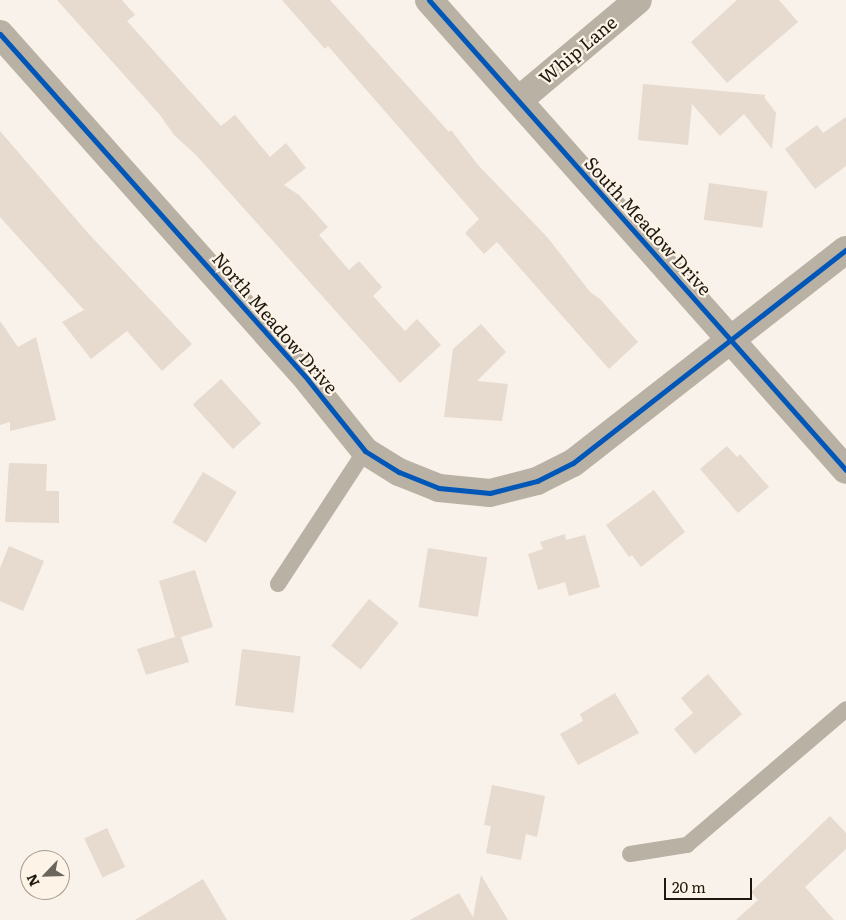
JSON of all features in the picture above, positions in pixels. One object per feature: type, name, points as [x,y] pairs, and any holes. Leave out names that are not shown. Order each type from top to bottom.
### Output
[{"type":"street","name":"South Meadow Drive","points":[[429,0],[846,470]]},
{"type":"street","name":"Whip Lane","points":[[519,100],[638,0]]},
{"type":"street","name":"North Meadow Drive","points":[[0,34],[308,380],[365,451],[399,472],[440,488],[490,493],[537,481],[573,463],[732,342],[846,250]]},
{"type":"lane","points":[[278,584],[365,451]]},
{"type":"lane","points":[[630,854],[687,845],[846,709]]},
{"type":"building","points":[[57,0],[122,0],[135,15],[127,21],[221,126],[235,115],[270,157],[286,143],[306,168],[284,185],[299,195],[328,227],[319,235],[349,270],[359,261],[382,287],[373,296],[405,331],[417,319],[441,345],[400,383],[196,155],[174,135],[160,115]]},
{"type":"building","points":[[282,0],[330,0],[449,132],[451,130],[478,165],[548,238],[590,292],[600,299],[638,342],[609,369],[497,242],[484,254],[465,233],[479,219],[328,46],[325,49]]},
{"type":"building","points":[[737,0],[779,0],[798,22],[727,83],[691,42]]},
{"type":"building","points":[[643,84],[766,95],[764,97],[776,113],[772,149],[744,114],[720,136],[692,104],[688,145],[638,140]]},
{"type":"building","points":[[846,117],[846,166],[815,189],[785,149],[817,125],[823,133]]},
{"type":"building","points":[[0,131],[87,232],[192,344],[162,371],[127,331],[91,359],[62,322],[84,310],[0,217]]},
{"type":"building","points":[[709,183],[767,191],[762,228],[704,220]]},
{"type":"building","points":[[0,321],[18,347],[36,337],[56,420],[10,431],[10,422],[0,425]]},
{"type":"building","points":[[481,324],[506,352],[477,381],[508,384],[502,421],[444,417],[453,349]]},
{"type":"building","points":[[221,379],[261,424],[233,449],[193,404]]},
{"type":"building","points":[[727,446],[737,457],[740,454],[769,487],[738,513],[700,469]]},
{"type":"building","points":[[9,463],[47,464],[46,491],[59,491],[59,523],[5,522]]},
{"type":"building","points":[[203,472],[236,492],[206,543],[173,523]]},
{"type":"building","points":[[654,490],[685,532],[641,567],[632,555],[629,557],[606,525]]},
{"type":"building","points":[[565,534],[566,540],[585,535],[600,587],[569,596],[565,582],[538,590],[528,554],[543,549],[540,542]]},
{"type":"building","points":[[9,546],[44,561],[23,611],[0,601],[0,568]]},
{"type":"building","points":[[428,548],[487,557],[478,617],[419,607]]},
{"type":"building","points":[[195,570],[213,627],[181,637],[189,662],[146,675],[137,649],[175,637],[159,581]]},
{"type":"building","points":[[369,599],[399,623],[361,670],[331,646]]},
{"type":"building","points":[[242,649],[301,656],[294,713],[235,706]]},
{"type":"building","points":[[708,674],[742,714],[695,754],[674,729],[693,713],[681,698]]},
{"type":"building","points":[[615,693],[639,733],[578,765],[560,734],[583,721],[580,714]]},
{"type":"building","points":[[492,785],[545,796],[537,837],[526,834],[521,860],[486,853],[491,826],[484,825]]},
{"type":"building","points":[[830,816],[846,833],[846,849],[805,887],[834,920],[736,920],[758,900],[751,892]]},
{"type":"building","points":[[107,828],[125,867],[103,878],[84,839]]},
{"type":"building","points":[[481,875],[508,920],[410,920],[459,893],[473,917]]},
{"type":"building","points":[[203,879],[227,920],[135,920]]},
{"type":"cycle path","points":[[429,0],[846,470]]},
{"type":"cycle path","points":[[0,34],[308,380],[365,451],[399,472],[439,488],[490,493],[537,481],[573,463],[846,250]]}]
